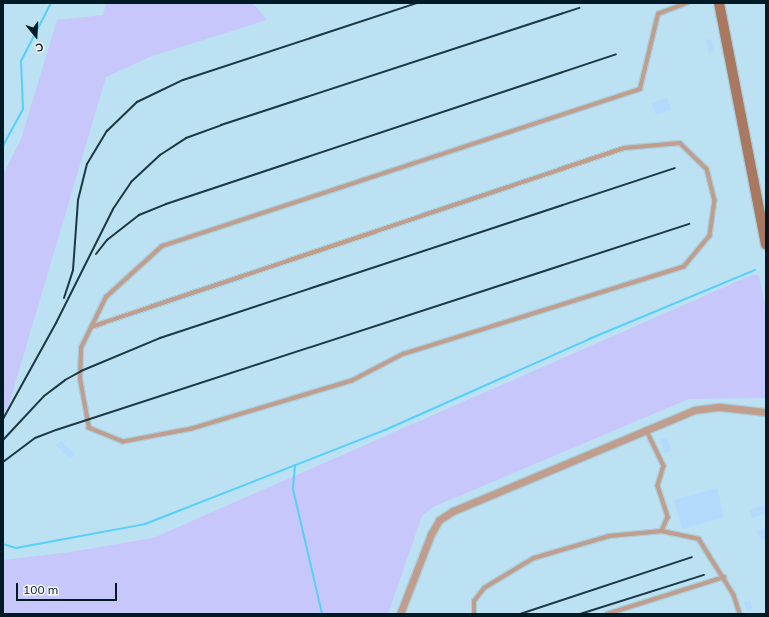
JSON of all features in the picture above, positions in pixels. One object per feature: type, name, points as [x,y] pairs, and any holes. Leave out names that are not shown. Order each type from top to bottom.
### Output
[{"type":"street","points":[[719,3],[766,244]]},
{"type":"street","points":[[400,614],[431,534],[439,520],[454,510],[561,468],[646,429],[694,410],[720,407],[766,412]]},
{"type":"lane","points":[[91,327],[624,148],[680,143],[707,169],[715,200],[710,236],[684,267],[404,354],[352,381],[192,429],[123,442],[89,428],[80,379],[81,348],[91,327],[106,297],[162,246],[640,89],[658,14],[687,3]]},
{"type":"lane","points":[[646,429],[664,466],[658,486],[668,518],[662,530]]},
{"type":"lane","points":[[474,614],[474,601],[484,588],[534,558],[609,536],[662,530],[699,539],[734,595],[740,614]]},
{"type":"lane","points":[[607,614],[724,577]]},
{"type":"shaded area","points":[[3,3],[766,3],[766,614],[3,614]]},
{"type":"shaded area","points":[[106,3],[253,3],[267,20],[152,56],[106,77],[9,404],[3,416],[3,175],[21,139],[57,20],[103,15]]},
{"type":"shaded area","points":[[752,275],[759,275],[766,312],[766,398],[689,399],[433,507],[422,516],[388,614],[3,614],[3,560],[70,552],[153,538]]},
{"type":"building","points":[[711,39],[714,51],[709,53],[706,40]]},
{"type":"building","points":[[667,98],[671,110],[656,115],[652,103]]},
{"type":"building","points":[[667,437],[671,451],[664,453],[660,439]]},
{"type":"building","points":[[61,441],[75,454],[70,459],[56,445]]},
{"type":"building","points":[[717,488],[724,517],[682,529],[674,500]]},
{"type":"building","points":[[763,505],[766,513],[752,518],[749,510]]},
{"type":"building","points":[[766,528],[766,538],[761,540],[757,531]]},
{"type":"building","points":[[750,600],[753,609],[746,611],[744,602]]},
{"type":"waterway","points":[[3,146],[23,109],[21,61],[51,3]]},
{"type":"waterway","points":[[3,544],[16,548],[145,524],[385,430],[589,339],[755,270]]},
{"type":"waterway","points":[[295,465],[293,489],[322,614]]},
{"type":"railway","points":[[64,298],[73,270],[78,200],[87,164],[107,131],[137,102],[183,80],[417,3]]},
{"type":"railway","points":[[3,419],[56,323],[113,209],[131,182],[160,155],[186,138],[221,125],[579,8]]},
{"type":"railway","points":[[96,254],[107,240],[139,215],[166,204],[616,54]]},
{"type":"railway","points":[[3,440],[44,396],[65,380],[81,371],[160,338],[675,168]]},
{"type":"railway","points":[[3,462],[35,438],[56,430],[689,224]]},
{"type":"railway","points":[[520,614],[692,557]]},
{"type":"railway","points":[[580,614],[704,575]]}]
